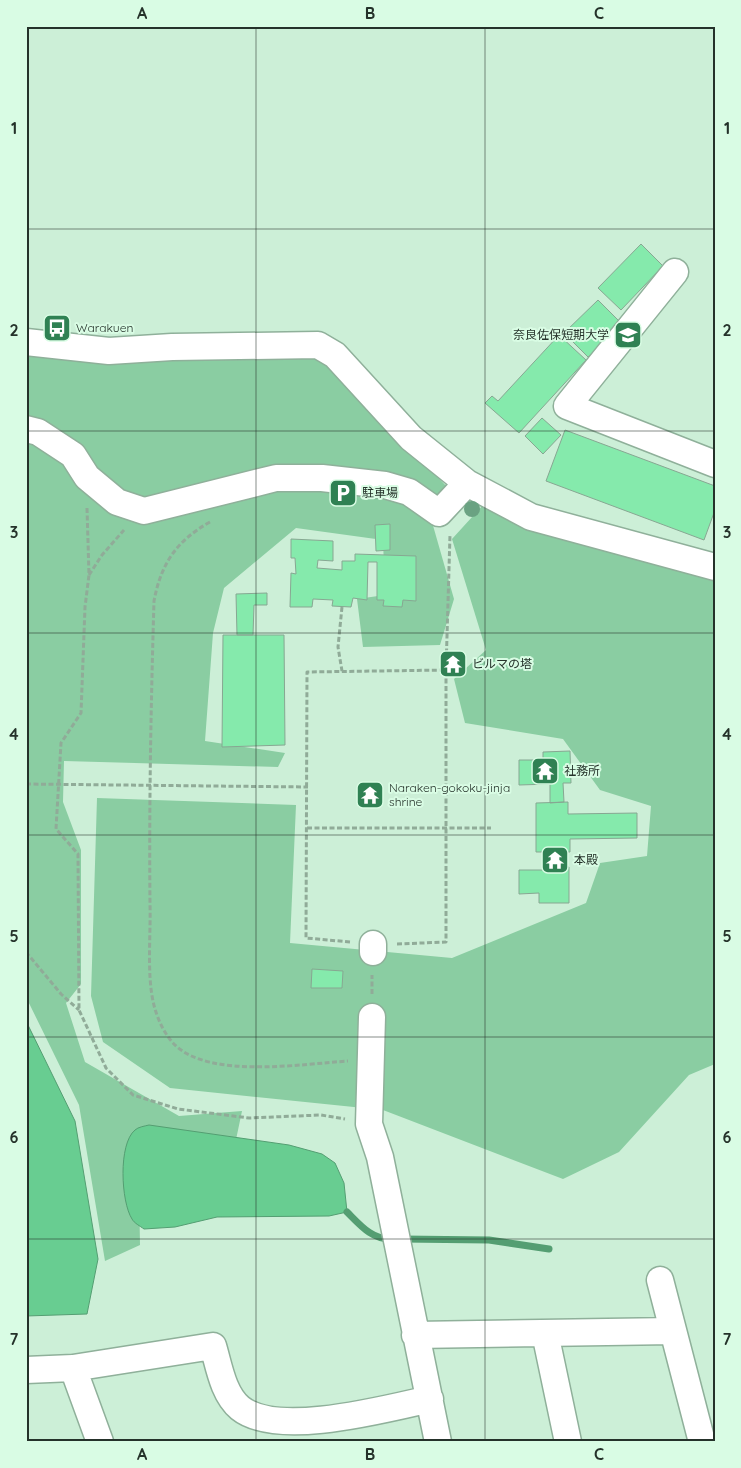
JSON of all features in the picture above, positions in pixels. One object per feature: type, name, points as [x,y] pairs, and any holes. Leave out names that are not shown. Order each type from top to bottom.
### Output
[{"type":"street","points":[[675,272],[567,406],[715,464]]},
{"type":"street","points":[[26,342],[109,351],[172,347],[318,345],[335,355],[411,438],[467,483],[531,517],[713,562]]},
{"type":"street","points":[[26,429],[38,432],[73,455],[87,477],[117,502],[144,511],[276,478],[322,478],[385,485],[409,492],[440,513],[467,483]]},
{"type":"street","points":[[372,1017],[368,1124],[380,1157],[438,1442]]},
{"type":"street","points":[[660,1280],[702,1442]]},
{"type":"street","points":[[415,1335],[673,1331]]},
{"type":"street","points":[[546,1333],[568,1442]]},
{"type":"street","points":[[26,1370],[73,1368],[213,1346],[229,1395],[240,1408],[268,1431],[430,1400]]},
{"type":"street","points":[[73,1368],[100,1442]]},
{"type":"path","points":[[78,1010],[78,854],[56,829],[61,743],[81,713],[85,607],[89,575],[87,477]]},
{"type":"path","points":[[89,575],[118,536],[144,511]]},
{"type":"path","points":[[440,513],[450,527],[446,670],[446,942],[373,948],[306,938],[307,672],[446,670]]},
{"type":"path","points":[[211,521],[183,541],[169,558],[159,577],[154,602],[150,785],[151,982],[154,1008],[163,1030],[175,1046],[194,1057],[207,1061],[250,1066],[371,1060]]},
{"type":"path","points":[[342,607],[338,648],[342,671]]},
{"type":"path","points":[[26,784],[308,787]]},
{"type":"path","points":[[307,828],[491,828]]},
{"type":"path","points":[[372,1017],[373,948]]},
{"type":"path","points":[[26,952],[61,994],[78,1010],[106,1068],[132,1095],[178,1109],[249,1118],[321,1115],[368,1124]]},
{"type":"shaded area","points":[[26,352],[322,355],[448,488],[428,508],[454,599],[440,645],[363,647],[357,599],[385,595],[383,540],[296,528],[224,588],[213,633],[205,741],[285,753],[278,767],[64,761],[63,802],[81,850],[81,984],[66,1003],[85,1062],[179,1116],[242,1111],[233,1154],[138,1132],[140,1245],[105,1261],[79,1105],[26,997]]},
{"type":"shaded area","points":[[483,505],[545,535],[715,581],[715,1064],[689,1075],[619,1152],[563,1179],[383,1110],[170,1088],[103,1042],[91,996],[97,798],[296,805],[290,943],[452,958],[586,903],[600,863],[647,856],[651,806],[600,790],[563,739],[465,723],[454,679],[486,650],[452,539]]},
{"type":"shaded area","points":[[26,1021],[75,1121],[98,1259],[87,1314],[26,1316]]},
{"type":"shaded area","points":[[149,1125],[289,1145],[322,1154],[335,1163],[344,1183],[347,1212],[329,1216],[217,1217],[175,1227],[144,1229],[133,1220],[128,1211],[125,1200],[123,1173],[126,1147],[130,1137],[136,1129]]},
{"type":"building","points":[[641,244],[663,266],[621,310],[598,288]]},
{"type":"building","points":[[598,300],[622,324],[588,357],[564,333]]},
{"type":"building","points":[[559,335],[586,360],[519,433],[485,403],[492,396],[498,401]]},
{"type":"building","points":[[542,418],[561,435],[543,454],[525,436]]},
{"type":"building","points":[[565,430],[715,486],[715,510],[704,540],[546,481]]},
{"type":"building","points":[[390,524],[390,550],[376,551],[375,525]]},
{"type":"building","points":[[291,539],[333,541],[333,561],[318,560],[317,568],[342,570],[342,561],[355,561],[355,554],[416,556],[416,601],[403,600],[402,607],[383,606],[384,600],[377,600],[377,562],[368,562],[367,600],[353,598],[351,607],[332,606],[333,600],[313,599],[312,607],[290,607],[291,573],[296,574],[295,558],[291,558]]},
{"type":"building","points":[[267,593],[267,605],[254,605],[253,635],[237,635],[236,594]]},
{"type":"building","points":[[223,635],[284,635],[285,745],[222,747]]},
{"type":"building","name":"社務所","points":[[570,751],[571,783],[563,783],[564,802],[550,803],[550,784],[519,785],[519,760],[543,760],[543,752]]},
{"type":"building","name":"本殿","points":[[568,802],[568,814],[637,813],[637,838],[570,839],[570,852],[562,852],[562,867],[569,867],[569,903],[539,903],[539,893],[519,894],[519,870],[549,870],[549,852],[536,852],[536,803]]},
{"type":"building","points":[[312,969],[343,971],[342,988],[311,988]]},
{"type":"waterway","points":[[347,1212],[372,1234],[385,1239],[392,1239]]},
{"type":"waterway","points":[[402,1239],[489,1240],[549,1249]]},
{"type":"place","name":"Warakuen","points":[[57,328]]},
{"type":"place","name":"奈良佐保短期大学","points":[[628,335]]},
{"type":"place","name":"駐車場","points":[[343,493]]},
{"type":"place","name":"ビルマの塔","points":[[453,664]]},
{"type":"place","name":"社務所","points":[[545,771]]},
{"type":"place","name":"Naraken-gokoku-jinja shrine","points":[[370,795]]},
{"type":"place","name":"本殿","points":[[555,860]]}]
